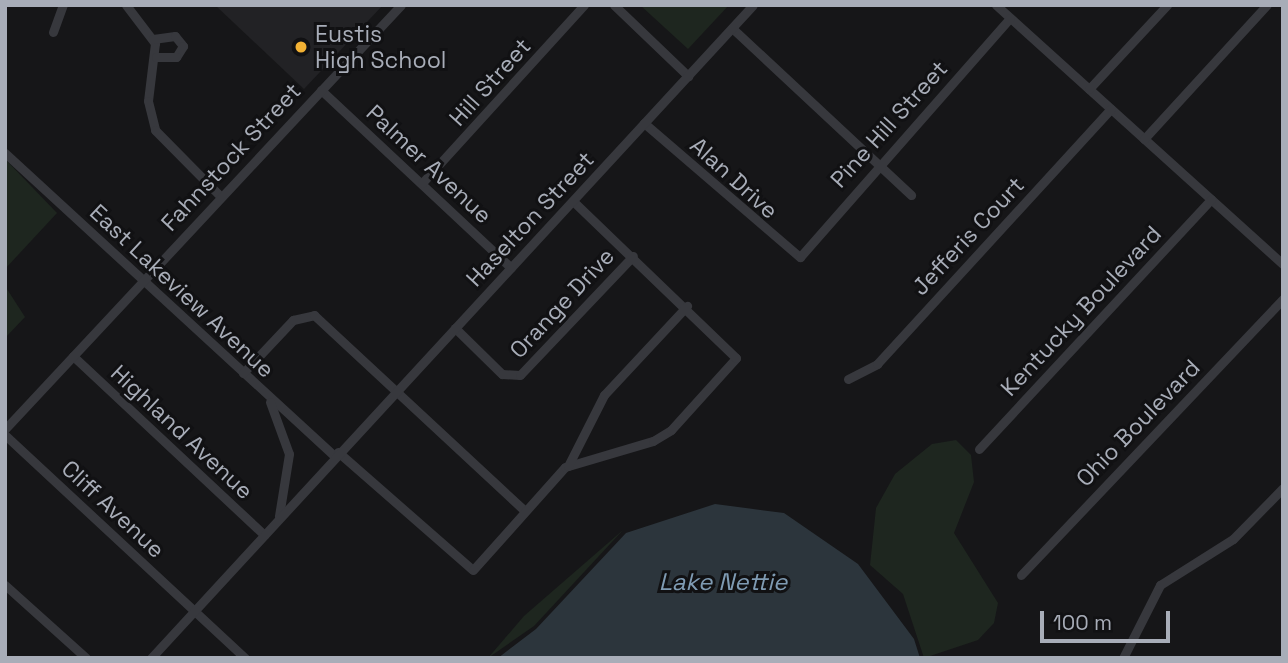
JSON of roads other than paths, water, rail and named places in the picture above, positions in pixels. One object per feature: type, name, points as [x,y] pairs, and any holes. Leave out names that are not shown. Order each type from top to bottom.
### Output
[{"type":"street","points":[[54,32],[63,5]]},
{"type":"street","points":[[126,5],[153,39],[156,57],[148,101],[155,130],[221,197]]},
{"type":"street","name":"Fahnstock Street","points":[[5,429],[401,5]]},
{"type":"street","name":"Hill Street","points":[[422,183],[584,5]]},
{"type":"street","points":[[614,5],[688,76]]},
{"type":"street","name":"Haselton Street","points":[[151,658],[336,454],[397,392],[753,5]]},
{"type":"street","points":[[996,5],[1283,264]]},
{"type":"street","points":[[1089,89],[1167,5]]},
{"type":"street","points":[[1144,139],[1263,7]]},
{"type":"street","name":"Pine Hill Street","points":[[800,257],[879,163],[1010,18]]},
{"type":"street","points":[[732,28],[911,195]]},
{"type":"street","points":[[153,39],[175,36],[183,46],[176,57],[156,57]]},
{"type":"street","name":"Palmer Avenue","points":[[321,90],[511,268]]},
{"type":"street","name":"Jefferis Court","points":[[848,379],[877,364],[1111,109]]},
{"type":"street","name":"Alan Drive","points":[[644,123],[800,257]]},
{"type":"street","name":"East Lakeview Avenue","points":[[5,153],[268,397],[473,570],[524,510]]},
{"type":"street","name":"Kentucky Boulevard","points":[[979,449],[1211,199]]},
{"type":"street","points":[[568,466],[662,437],[735,360],[687,306],[573,201]]},
{"type":"street","name":"Orange Drive","points":[[455,328],[502,374],[520,375],[633,256]]},
{"type":"street","name":"Ohio Boulevard","points":[[1021,575],[1283,299]]},
{"type":"street","points":[[243,373],[280,331],[308,313],[524,510],[568,466],[604,395],[687,306]]},
{"type":"street","name":"Highland Avenue","points":[[73,356],[264,535]]},
{"type":"street","points":[[268,397],[289,454],[277,521]]},
{"type":"street","name":"Cliff Avenue","points":[[5,435],[245,658]]},
{"type":"street","points":[[1123,658],[1160,585],[1223,547],[1283,488]]},
{"type":"street","points":[[5,584],[86,658]]},
{"type":"water","name":"Lake Nettie","points":[[715,504],[784,513],[858,564],[914,639],[920,658],[498,658],[536,629],[626,533]]},
{"type":"place","name":"Eustis High School","points":[[301,47]]}]
